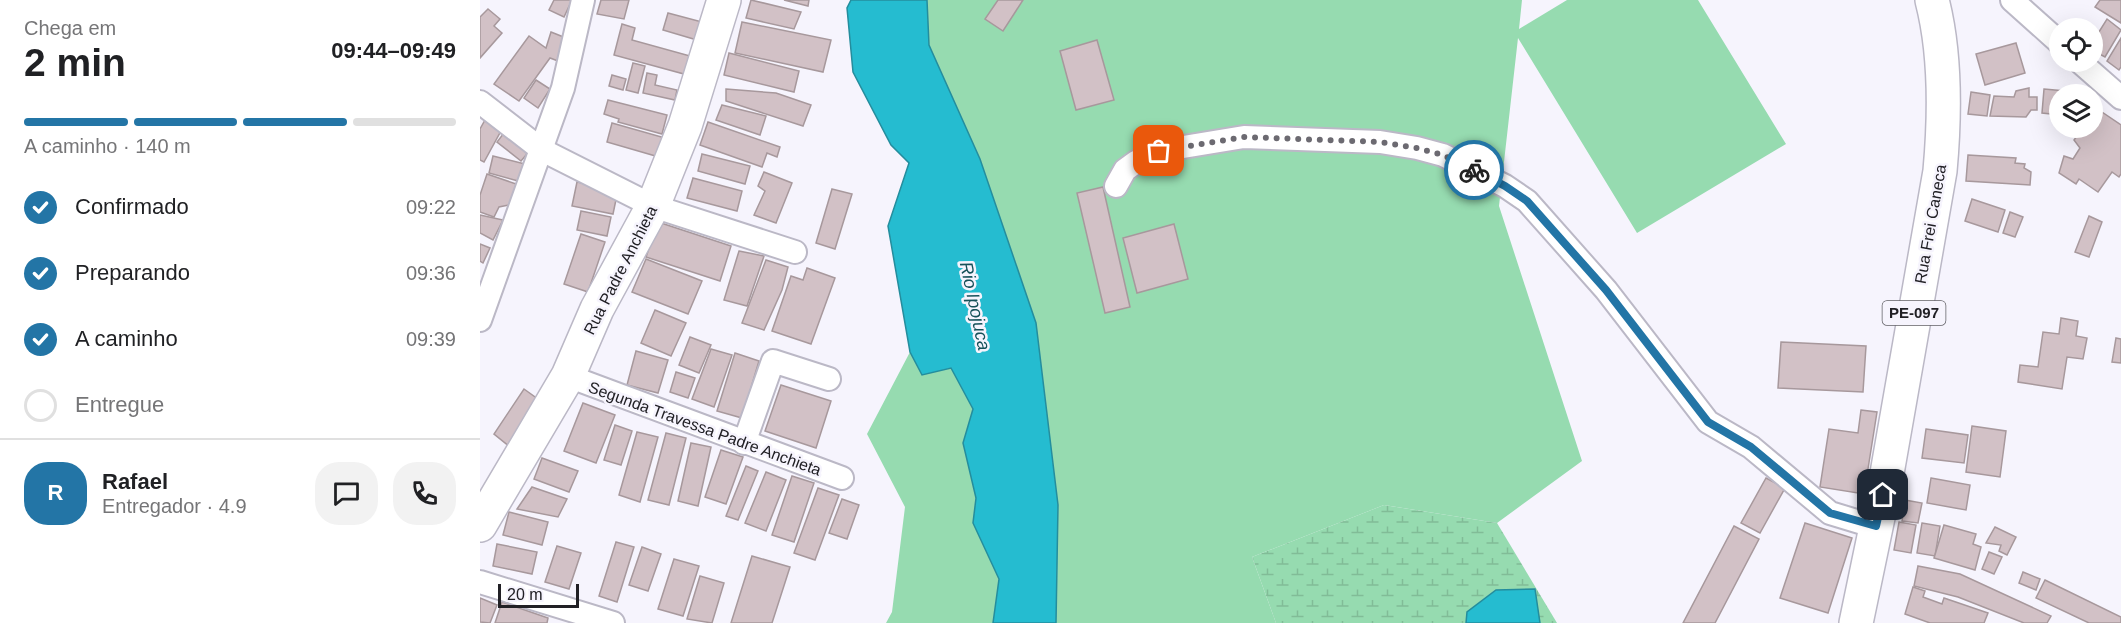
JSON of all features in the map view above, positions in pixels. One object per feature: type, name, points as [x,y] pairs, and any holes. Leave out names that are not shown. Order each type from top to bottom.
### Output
[{"type":"main road","name":"Rua Padre Anchieta","points":[[480,525],[568,376],[597,309],[653,206],[685,126],[724,0]]},
{"type":"main road","name":"Rua Frei Caneca","points":[[1856,623],[1941,171],[1944,130],[1941,77],[1932,0]]},
{"type":"street","points":[[480,320],[563,88],[583,0]]},
{"type":"street","points":[[2012,0],[2049,33]]},
{"type":"street","points":[[2091,72],[2121,98]]},
{"type":"street","points":[[480,102],[542,150],[653,206],[795,252]]},
{"type":"street","points":[[1116,186],[1125,170],[1159,151],[1244,137],[1380,142],[1443,155],[1505,186],[1527,201],[1606,290],[1708,422],[1751,447],[1830,513],[1876,526]]},
{"type":"street","points":[[744,443],[773,361],[829,379]]},
{"type":"street","name":"Segunda Travessa Padre Anchieta","points":[[568,376],[842,478]]},
{"type":"street","points":[[480,582],[613,623]]},
{"type":"green space","points":[[927,0],[1522,0],[1519,29],[1567,0],[1698,0],[1786,144],[1637,233],[1518,38],[1499,206],[1582,461],[1497,523],[1384,505],[1252,557],[1276,623],[1056,623],[1058,505],[1036,323],[980,159],[929,45]]},
{"type":"green space","points":[[910,352],[922,375],[951,368],[973,409],[963,443],[976,498],[973,523],[999,579],[993,623],[886,623],[892,612],[905,507],[867,434]]},
{"type":"green space","points":[[1384,505],[1497,523],[1557,623],[1276,623],[1252,557]]},
{"type":"water","name":"Rio Ipojuca","points":[[851,0],[927,0],[929,45],[980,159],[1036,323],[1058,505],[1056,623],[993,623],[999,579],[973,523],[976,498],[963,443],[973,409],[951,368],[922,375],[910,352],[888,226],[909,163],[891,145],[853,72],[847,8]]},
{"type":"water","points":[[1535,589],[1540,623],[1466,623],[1467,612],[1496,590]]},
{"type":"building","points":[[554,0],[572,0],[564,17],[549,10]]},
{"type":"building","points":[[601,0],[629,0],[624,19],[597,14]]},
{"type":"building","points":[[751,0],[801,12],[794,29],[746,18]]},
{"type":"building","points":[[784,0],[809,0],[808,6]]},
{"type":"building","points":[[998,0],[1023,0],[1003,31],[985,19]]},
{"type":"building","points":[[2100,0],[2121,0],[2121,23],[2095,7]]},
{"type":"building","points":[[488,9],[500,19],[494,26],[502,33],[480,58],[480,17]]},
{"type":"building","points":[[668,13],[702,22],[697,40],[663,30]]},
{"type":"building","points":[[2107,19],[2121,30],[2105,57],[2103,56],[2103,25]]},
{"type":"building","points":[[742,22],[831,40],[823,72],[735,53]]},
{"type":"building","points":[[622,24],[635,28],[632,40],[690,56],[684,74],[614,55]]},
{"type":"building","points":[[551,32],[566,38],[558,61],[550,58],[519,101],[494,84],[529,36],[546,48]]},
{"type":"building","points":[[2121,38],[2121,67],[2119,70],[2107,61]]},
{"type":"building","points":[[1097,40],[1114,100],[1076,110],[1060,51]]},
{"type":"building","points":[[2016,43],[2025,73],[1985,85],[1976,54]]},
{"type":"building","points":[[729,53],[799,71],[794,92],[724,75]]},
{"type":"building","points":[[633,63],[645,66],[638,93],[626,90]]},
{"type":"building","points":[[647,73],[657,75],[655,85],[677,90],[675,100],[643,93]]},
{"type":"building","points":[[612,75],[626,79],[623,90],[609,86]]},
{"type":"building","points":[[536,80],[550,89],[538,108],[524,98]]},
{"type":"building","points":[[2029,88],[2029,97],[2037,97],[2037,110],[2031,110],[2026,117],[1990,116],[1994,96],[2014,97],[2016,91]]},
{"type":"building","points":[[726,89],[776,93],[811,105],[803,126],[726,101]]},
{"type":"building","points":[[2044,89],[2049,89],[2049,114],[2042,113]]},
{"type":"building","points":[[1971,92],[1990,95],[1987,116],[1968,114]]},
{"type":"building","points":[[608,100],[667,115],[662,134],[618,122],[619,119],[604,114]]},
{"type":"building","points":[[722,105],[766,116],[760,135],[716,120]]},
{"type":"building","points":[[2103,113],[2121,125],[2121,174],[2119,177],[2112,172],[2098,192],[2079,179],[2076,184],[2059,173],[2064,156],[2073,159],[2080,148],[2074,140],[2076,138],[2103,138]]},
{"type":"building","points":[[485,120],[502,129],[484,162],[480,160],[480,129]]},
{"type":"building","points":[[708,122],[780,147],[777,157],[767,153],[762,167],[700,145]]},
{"type":"building","points":[[612,123],[665,138],[659,157],[607,142]]},
{"type":"building","points":[[507,129],[532,148],[521,161],[497,142]]},
{"type":"building","points":[[702,154],[750,166],[745,184],[698,171]]},
{"type":"building","points":[[1968,155],[2016,158],[2015,163],[2025,164],[2024,168],[2031,172],[2030,185],[1966,181]]},
{"type":"building","points":[[493,156],[529,165],[522,182],[489,173]]},
{"type":"building","points":[[764,172],[792,183],[776,223],[754,215],[765,191],[758,186]]},
{"type":"building","points":[[487,174],[522,186],[514,204],[499,207],[494,217],[480,212],[480,195]]},
{"type":"building","points":[[693,178],[742,191],[737,211],[687,198]]},
{"type":"building","points":[[577,182],[618,190],[613,214],[572,206]]},
{"type":"building","points":[[1103,187],[1130,307],[1105,313],[1077,193]]},
{"type":"building","points":[[832,189],[852,194],[835,249],[816,243]]},
{"type":"building","points":[[1972,199],[2005,210],[1998,232],[1965,221]]},
{"type":"building","points":[[581,211],[611,217],[607,236],[577,230]]},
{"type":"building","points":[[2010,212],[2023,217],[2015,237],[2003,233]]},
{"type":"building","points":[[480,215],[503,220],[493,240],[480,233]]},
{"type":"building","points":[[2089,216],[2102,222],[2089,257],[2075,252]]},
{"type":"building","points":[[658,222],[731,246],[720,281],[646,257]]},
{"type":"building","points":[[1174,224],[1188,279],[1137,293],[1123,238]]},
{"type":"building","points":[[581,234],[605,242],[588,292],[564,284]]},
{"type":"building","points":[[480,244],[490,248],[483,263],[480,261]]},
{"type":"building","points":[[739,251],[764,256],[747,306],[724,300]]},
{"type":"building","points":[[646,259],[702,281],[688,314],[632,292]]},
{"type":"building","points":[[766,260],[788,267],[782,290],[764,330],[742,323]]},
{"type":"building","points":[[807,268],[835,278],[811,344],[772,331],[791,276],[803,280]]},
{"type":"building","points":[[655,310],[686,323],[671,356],[641,343]]},
{"type":"building","points":[[2061,318],[2078,321],[2076,336],[2087,338],[2083,359],[2067,357],[2062,389],[2018,382],[2020,365],[2038,367],[2043,332],[2059,334]]},
{"type":"building","points":[[690,337],[711,345],[699,373],[679,365]]},
{"type":"building","points":[[2116,338],[2121,339],[2121,363],[2112,362]]},
{"type":"building","points":[[1781,342],[1866,346],[1863,392],[1778,388]]},
{"type":"building","points":[[711,349],[732,355],[714,407],[692,399]]},
{"type":"building","points":[[636,351],[668,360],[658,393],[627,385]]},
{"type":"building","points":[[735,353],[759,361],[742,418],[717,411]]},
{"type":"building","points":[[676,372],[695,378],[688,398],[670,392]]},
{"type":"building","points":[[781,385],[831,401],[816,448],[765,431]]},
{"type":"building","points":[[524,389],[542,402],[510,447],[494,434]]},
{"type":"building","points":[[583,403],[615,415],[596,463],[564,451]]},
{"type":"building","points":[[1861,410],[1877,412],[1864,494],[1820,487],[1829,429],[1858,433]]},
{"type":"building","points":[[615,425],[632,431],[621,465],[604,460]]},
{"type":"building","points":[[1972,426],[2006,431],[2000,477],[1966,472]]},
{"type":"building","points":[[1926,429],[1968,435],[1964,463],[1922,458]]},
{"type":"building","points":[[637,432],[658,437],[640,502],[619,495]]},
{"type":"building","points":[[666,433],[686,438],[669,505],[648,500]]},
{"type":"building","points":[[691,443],[711,447],[698,506],[678,501]]},
{"type":"building","points":[[721,450],[743,457],[726,504],[705,497]]},
{"type":"building","points":[[542,458],[578,471],[569,492],[534,479]]},
{"type":"building","points":[[746,466],[758,471],[738,520],[726,516]]},
{"type":"building","points":[[766,472],[786,480],[766,531],[745,523]]},
{"type":"building","points":[[792,476],[814,483],[794,542],[772,535]]},
{"type":"building","points":[[1766,478],[1785,488],[1760,533],[1741,523]]},
{"type":"building","points":[[1931,478],[1970,485],[1966,510],[1927,503]]},
{"type":"building","points":[[532,487],[567,499],[558,517],[517,509]]},
{"type":"building","points":[[818,488],[839,495],[815,560],[794,553]]},
{"type":"building","points":[[842,499],[859,505],[847,539],[829,533]]},
{"type":"building","points":[[1905,500],[1922,503],[1918,523],[1902,521]]},
{"type":"building","points":[[509,512],[548,522],[542,545],[503,535]]},
{"type":"building","points":[[1899,522],[1916,525],[1911,553],[1894,550]]},
{"type":"building","points":[[1805,523],[1852,538],[1828,613],[1780,598]]},
{"type":"building","points":[[1922,523],[1940,526],[1935,556],[1917,553]]},
{"type":"building","points":[[1944,525],[1976,534],[1973,544],[1981,547],[1975,570],[1934,558]]},
{"type":"building","points":[[1734,526],[1759,539],[1715,623],[1683,623]]},
{"type":"building","points":[[1995,527],[2016,537],[2007,555],[1999,551],[2001,545],[1986,543]]},
{"type":"building","points":[[616,542],[634,547],[617,602],[599,596]]},
{"type":"building","points":[[497,544],[537,552],[532,574],[493,566]]},
{"type":"building","points":[[557,546],[581,553],[569,589],[545,582]]},
{"type":"building","points":[[642,547],[661,554],[648,591],[629,585]]},
{"type":"building","points":[[1989,552],[2002,557],[1994,574],[1982,569]]},
{"type":"building","points":[[752,556],[790,567],[772,623],[731,623]]},
{"type":"building","points":[[674,559],[699,566],[683,616],[658,609]]},
{"type":"building","points":[[1918,566],[1960,574],[2051,616],[2047,623],[2024,623],[1958,597],[1914,586]]},
{"type":"building","points":[[2023,572],[2040,579],[2036,590],[2019,583]]},
{"type":"building","points":[[700,576],[724,583],[712,623],[687,619]]},
{"type":"building","points":[[2045,580],[2121,617],[2121,623],[2089,623],[2036,598]]},
{"type":"building","points":[[1913,587],[1925,591],[1923,597],[1942,604],[1944,598],[1988,613],[1984,623],[1930,623],[1905,614]]},
{"type":"building","points":[[480,598],[497,605],[490,623],[480,622]]},
{"type":"building","points":[[502,602],[548,618],[547,623],[495,623]]},
{"type":"way so far","points":[[1159,151],[1244,137],[1380,142],[1443,155],[1474,170]]},
{"type":"route","points":[[1474,170],[1505,186],[1527,201],[1606,290],[1696,410],[1708,422],[1721,432],[1751,447],[1801,492],[1830,513],[1876,526],[1883,495]]}]
